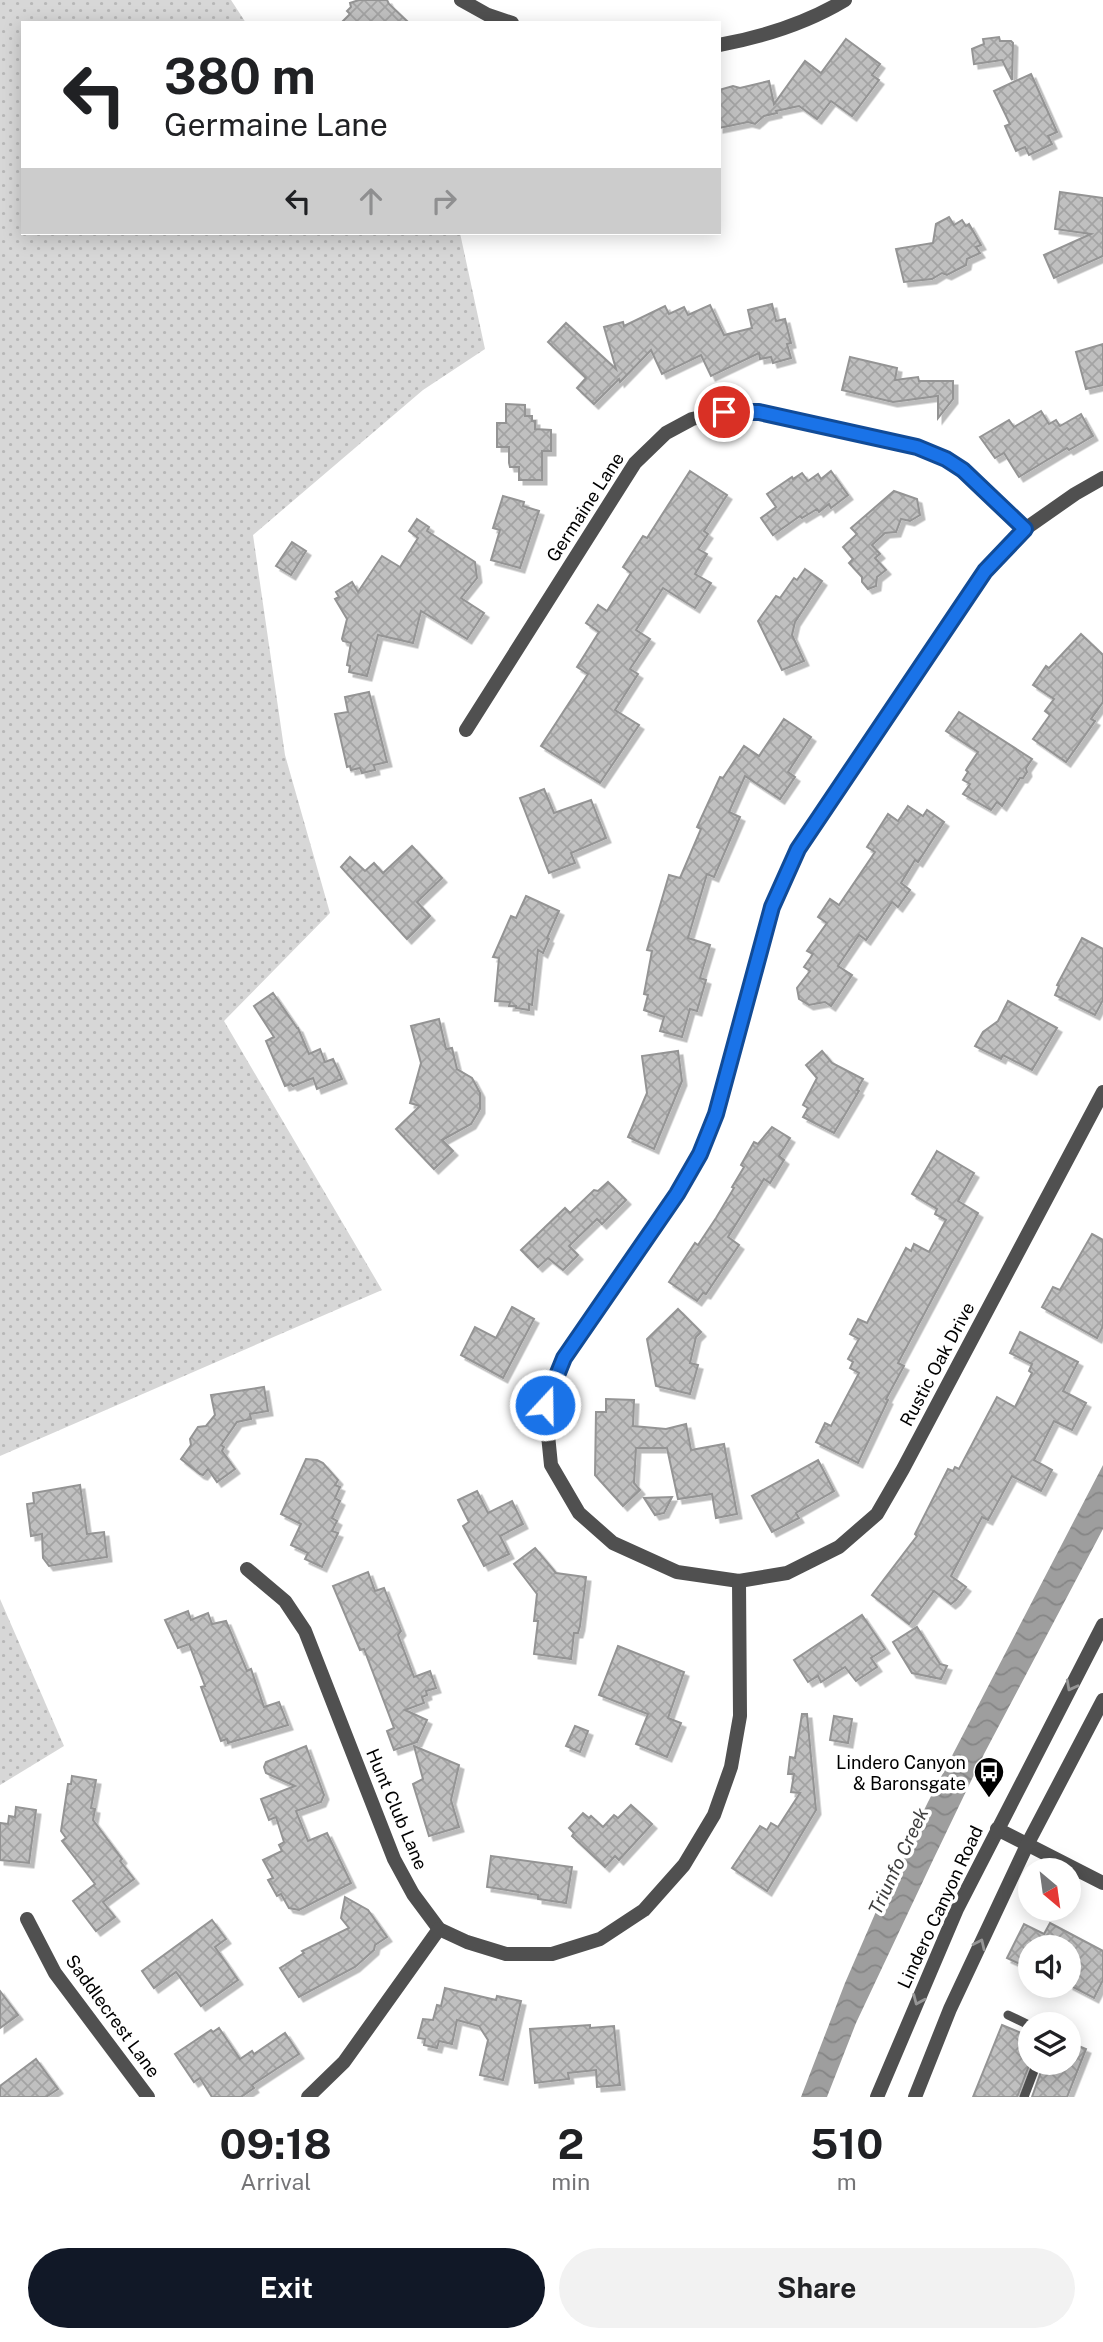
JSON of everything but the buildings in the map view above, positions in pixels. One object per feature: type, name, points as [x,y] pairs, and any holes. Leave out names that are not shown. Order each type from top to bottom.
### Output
[{"type":"street","points":[[461,0],[488,15],[506,21]]},
{"type":"street","points":[[721,45],[751,39],[825,12],[845,0]]},
{"type":"street","name":"Germaine Lane","points":[[466,730],[635,463],[666,433],[692,419],[724,412],[759,412],[917,447],[946,459],[963,470],[1025,529]]},
{"type":"street","name":"Rustic Oak Drive","points":[[1103,478],[1025,529],[985,571],[798,849],[772,907],[716,1114],[700,1154],[677,1194],[564,1358],[545,1405],[551,1465],[579,1513],[613,1543],[677,1572],[739,1581],[787,1573],[839,1547],[877,1514],[1103,1092]]},
{"type":"street","name":"Hunt Club Lane","points":[[247,1569],[285,1601],[305,1631],[394,1859],[413,1894],[439,1929],[467,1942],[506,1954],[552,1954],[600,1940],[644,1910],[684,1865],[714,1815],[731,1767],[740,1716],[739,1581]]},
{"type":"street","name":"Lindero Canyon Road","points":[[877,2097],[957,1909],[1103,1625]]},
{"type":"street","points":[[915,2097],[950,2009],[1028,1843],[1103,1700]]},
{"type":"street","points":[[997,1829],[1103,1883]]},
{"type":"street","name":"Saddlecrest Lane","points":[[27,1919],[55,1973],[148,2097]]},
{"type":"street","points":[[308,2097],[344,2062],[439,1929]]},
{"type":"lane","points":[[1008,2015],[1018,2020]]},
{"type":"lane","points":[[1024,2097],[1032,2075]]},
{"type":"shaded area","points":[[0,0],[231,0],[245,21],[21,21],[21,235],[460,235],[485,349],[423,390],[253,535],[285,755],[330,913],[224,1021],[382,1290],[0,1456]]},
{"type":"shaded area","points":[[0,1599],[64,1746],[0,1785]]},
{"type":"water","points":[[1103,1465],[1103,1529],[984,1754],[856,2023],[827,2097],[801,2097],[845,1983],[891,1877]]},
{"type":"place","name":"Lindero Canyon & Baronsgate","points":[[989,1799]]},
{"type":"route","points":[[545,1405],[564,1358],[677,1194],[700,1154],[716,1114],[772,907],[798,849],[985,571],[1025,529],[963,470],[946,459],[917,447],[759,412],[724,412]]},
{"type":"water label","name":"Triunfo Creek","points":[[898,1861]]}]
